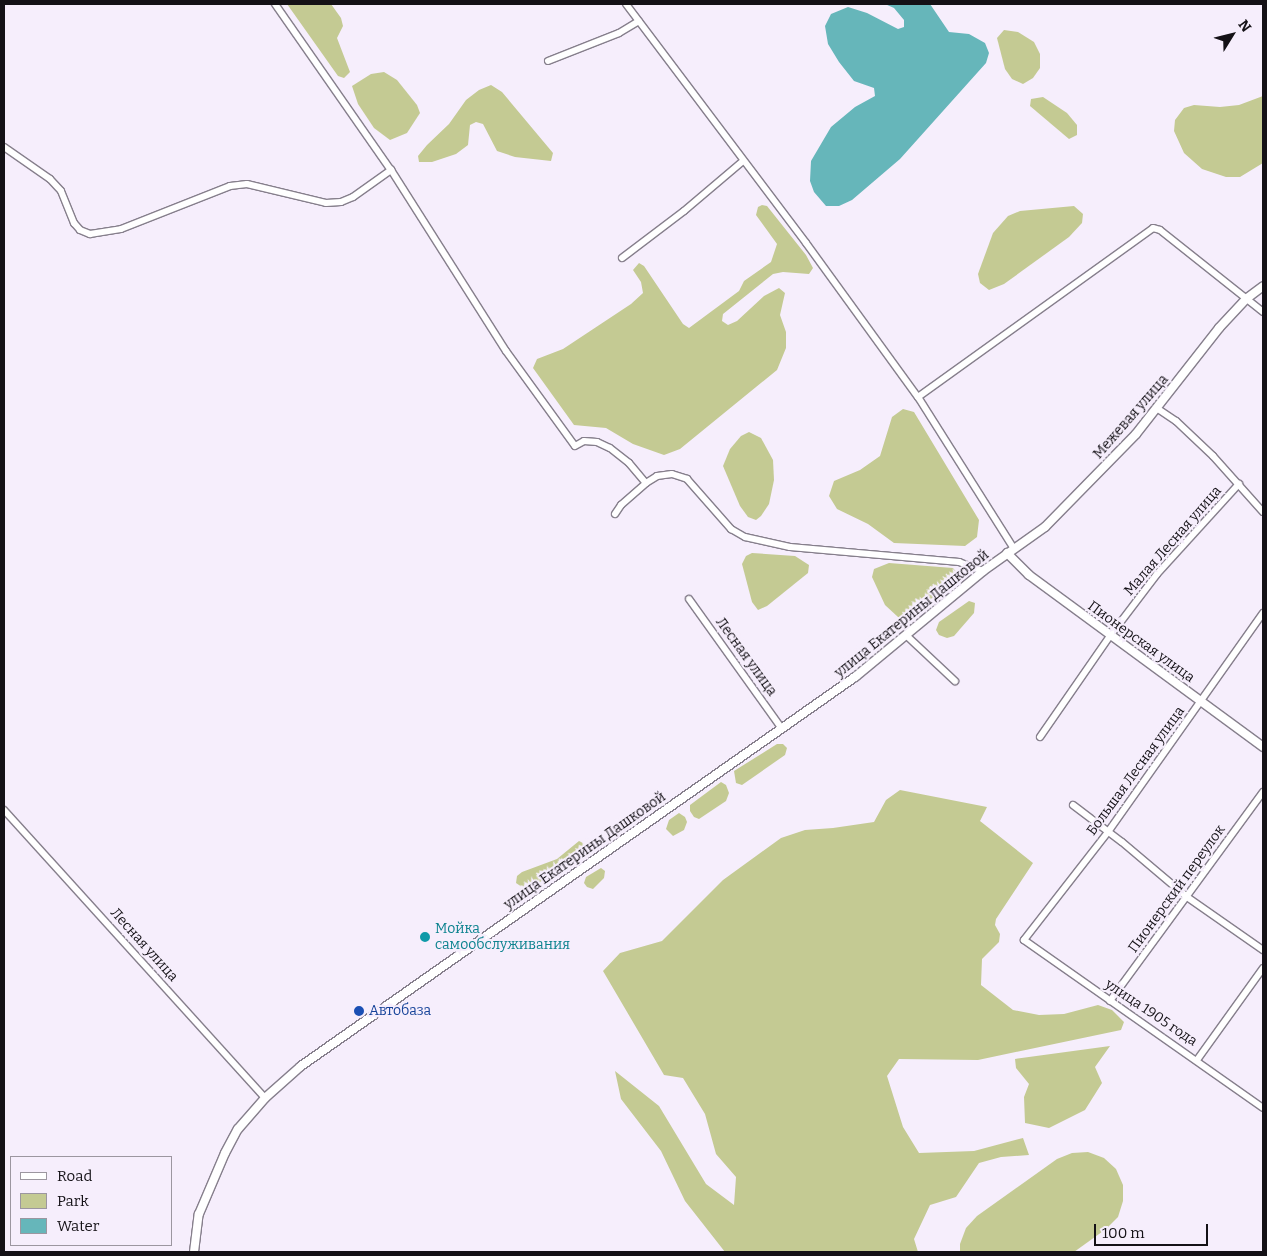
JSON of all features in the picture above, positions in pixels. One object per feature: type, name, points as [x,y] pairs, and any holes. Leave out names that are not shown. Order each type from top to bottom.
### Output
[{"type":"street","points":[[275,4],[391,170],[506,352],[575,446],[584,441],[597,442],[610,448],[629,463],[646,483]]},
{"type":"street","points":[[626,4],[918,398],[1011,551]]},
{"type":"street","points":[[548,61],[619,33],[639,21]]},
{"type":"street","points":[[4,147],[61,191],[74,223],[80,230],[90,234],[121,229],[230,186],[247,184],[326,203],[341,202],[353,197],[391,170]]},
{"type":"street","points":[[622,258],[684,211],[743,161]]},
{"type":"street","points":[[918,398],[1153,228],[1160,230],[1207,265],[1263,312]]},
{"type":"street","name":"Межевая улица","points":[[1011,551],[1057,516],[1158,409],[1219,328],[1246,299],[1263,286]]},
{"type":"street","points":[[1158,409],[1176,421],[1239,484],[1263,512]]},
{"type":"street","points":[[615,514],[621,505],[646,483],[657,476],[672,474],[687,480],[731,529],[745,538],[790,547],[959,562],[983,571]]},
{"type":"street","name":"Малая Лесная улица","points":[[1040,737],[1110,636],[1157,574],[1239,484]]},
{"type":"street","name":"улица Екатерины Дашковой","points":[[194,1252],[200,1214],[225,1153],[238,1130],[265,1098],[302,1066],[855,677],[907,636],[983,571],[1011,551]]},
{"type":"street","name":"Пионерская улица","points":[[1011,551],[1029,575],[1263,747]]},
{"type":"street","name":"Лесная улица","points":[[689,599],[782,729]]},
{"type":"street","name":"Большая Лесная улица","points":[[1024,940],[1108,832],[1263,614]]},
{"type":"street","points":[[907,636],[955,681]]},
{"type":"street","name":"Пионерский переулок","points":[[1110,1001],[1263,792]]},
{"type":"street","points":[[1073,805],[1187,897],[1263,950]]},
{"type":"street","name":"Лесная улица","points":[[4,810],[265,1098]]},
{"type":"street","name":"улица 1905 года","points":[[1024,940],[1263,1108]]},
{"type":"street","points":[[1197,1060],[1263,968]]},
{"type":"green space","points":[[287,4],[331,4],[341,18],[343,26],[337,38],[350,72],[344,78],[338,76]]},
{"type":"green space","points":[[1004,30],[1018,32],[1034,42],[1040,54],[1040,68],[1033,78],[1023,84],[1012,79],[1005,69],[997,38]]},
{"type":"green space","points":[[384,72],[397,80],[417,105],[420,113],[407,133],[390,140],[374,128],[358,104],[352,86],[371,74]]},
{"type":"green space","points":[[491,85],[502,92],[553,153],[551,161],[515,157],[497,151],[483,124],[476,122],[470,125],[468,145],[456,154],[432,162],[419,162],[418,156],[449,124],[466,100],[479,90]]},
{"type":"green space","points":[[1263,96],[1263,163],[1240,177],[1226,177],[1202,169],[1184,153],[1174,131],[1175,120],[1184,108],[1194,105],[1220,107],[1239,105]]},
{"type":"green space","points":[[1043,97],[1067,113],[1077,125],[1077,135],[1069,139],[1030,106],[1031,99]]},
{"type":"green space","points":[[762,205],[767,206],[806,255],[813,268],[809,274],[783,272],[773,274],[723,314],[722,321],[728,325],[737,321],[764,296],[779,288],[785,293],[780,315],[786,332],[786,348],[777,370],[680,449],[664,455],[633,444],[606,428],[574,425],[533,368],[537,359],[563,349],[631,304],[643,293],[641,282],[633,270],[639,263],[644,266],[683,324],[689,328],[739,291],[744,281],[771,262],[777,244],[756,215],[758,207]]},
{"type":"green space","points":[[1074,206],[1083,214],[1082,223],[1069,237],[1004,284],[989,290],[980,283],[978,274],[993,233],[1008,216],[1020,211]]},
{"type":"green space","points":[[903,409],[914,412],[979,520],[977,537],[965,546],[894,543],[868,524],[837,509],[829,496],[834,481],[860,470],[880,456],[892,417]]},
{"type":"green space","points":[[749,432],[761,438],[773,460],[774,480],[769,504],[756,520],[748,517],[740,506],[723,466],[730,449],[741,436]]},
{"type":"green space","points":[[752,553],[795,556],[809,565],[808,573],[767,606],[758,610],[752,602],[742,564],[746,556]]},
{"type":"green space","points":[[889,563],[953,568],[959,575],[908,619],[898,617],[885,605],[872,577],[874,569]]},
{"type":"green space","points":[[969,601],[975,603],[974,613],[954,636],[947,638],[939,635],[936,630],[939,622]]},
{"type":"green space","points":[[777,744],[783,744],[787,748],[785,755],[742,785],[736,783],[734,771]]},
{"type":"green space","points":[[721,782],[726,785],[729,793],[726,801],[699,819],[694,817],[690,811],[690,805]]},
{"type":"green space","points":[[900,790],[987,807],[980,821],[1033,863],[996,919],[995,925],[1000,934],[999,942],[982,959],[981,985],[1013,1010],[1039,1015],[1064,1014],[1098,1005],[1112,1010],[1124,1022],[1121,1030],[978,1060],[899,1059],[887,1076],[903,1127],[919,1153],[974,1151],[1023,1138],[1029,1155],[1001,1157],[979,1163],[956,1197],[930,1205],[914,1239],[918,1252],[725,1252],[685,1201],[661,1151],[621,1099],[615,1071],[659,1106],[706,1184],[734,1205],[736,1177],[716,1154],[705,1114],[683,1078],[664,1075],[603,971],[620,953],[662,941],[723,880],[781,838],[805,830],[874,822],[886,800]]},
{"type":"green space","points":[[679,813],[685,817],[687,822],[684,830],[673,836],[666,829],[669,820]]},
{"type":"green space","points":[[579,841],[587,845],[587,851],[571,866],[532,886],[522,887],[516,883],[517,876],[522,872],[557,859]]},
{"type":"green space","points":[[601,868],[605,871],[604,878],[593,889],[587,887],[584,883],[586,877]]},
{"type":"green space","points":[[1110,1046],[1095,1067],[1102,1083],[1085,1110],[1049,1128],[1025,1123],[1024,1097],[1029,1084],[1016,1068],[1015,1059]]},
{"type":"green space","points":[[1088,1152],[1104,1158],[1116,1169],[1123,1185],[1123,1201],[1118,1217],[1106,1229],[1074,1252],[960,1252],[960,1244],[966,1228],[977,1216],[1057,1159],[1072,1153]]},
{"type":"water","points":[[885,4],[930,4],[949,32],[969,34],[985,43],[989,53],[986,63],[900,159],[852,200],[839,206],[826,206],[814,192],[810,181],[811,161],[831,127],[855,107],[875,96],[874,88],[854,81],[839,62],[828,44],[825,26],[831,14],[848,7],[867,13],[898,29],[904,27],[904,20],[894,8]]},
{"type":"place","name":"Мойка самообслуживания","points":[[425,937]]},
{"type":"place","name":"Автобаза","points":[[359,1011]]}]
